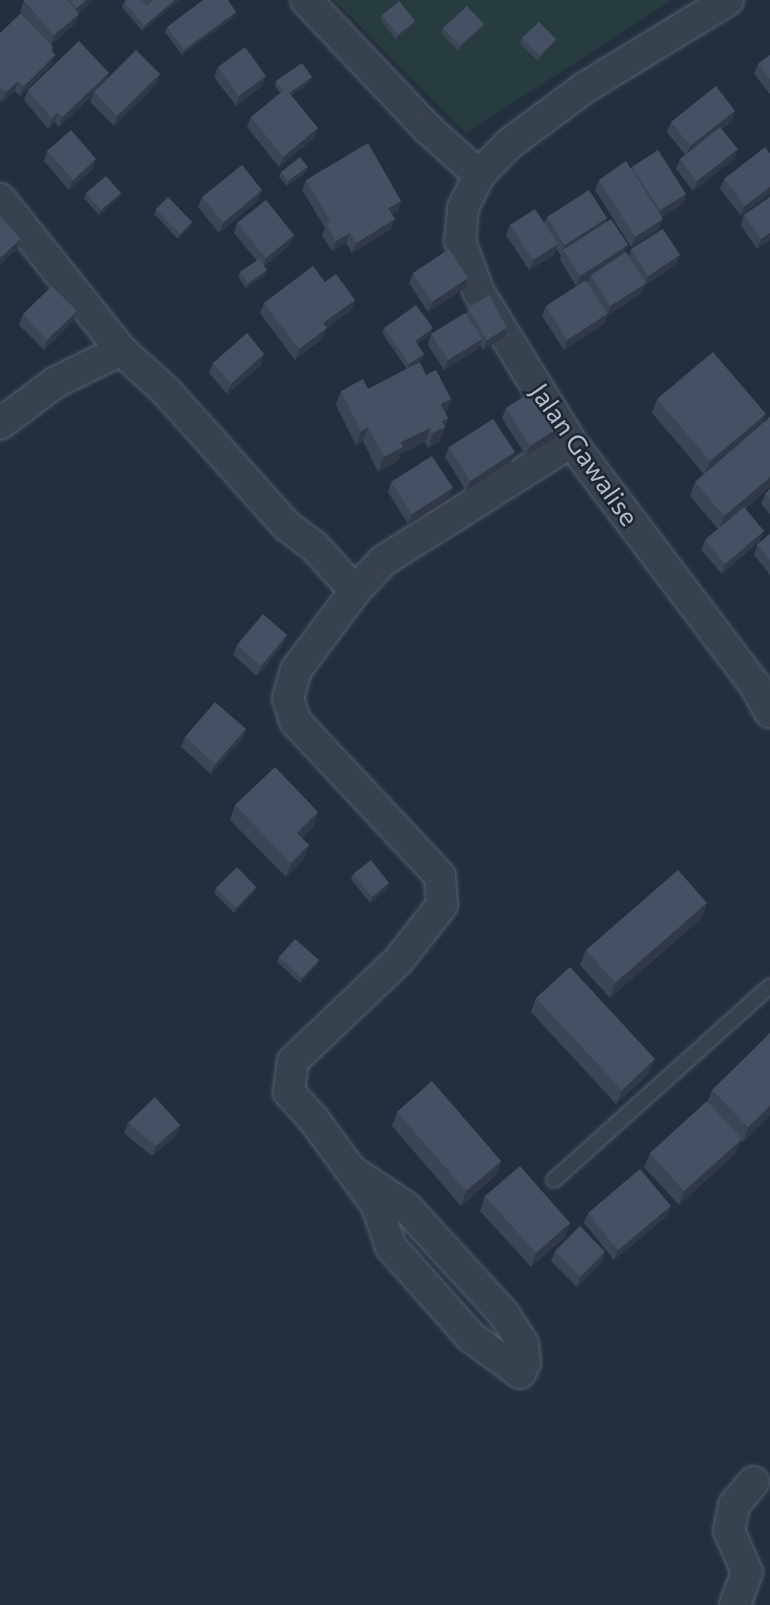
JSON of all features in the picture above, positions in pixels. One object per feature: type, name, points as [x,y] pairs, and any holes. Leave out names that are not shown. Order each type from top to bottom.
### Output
[{"type":"street","points":[[306,0],[428,129],[479,176]]},
{"type":"street","name":"Jalan Gawalise","points":[[728,0],[583,89],[509,144],[479,176],[464,208],[460,241],[479,293],[571,442],[763,675],[770,712]]},
{"type":"street","points":[[0,199],[121,350],[166,391],[287,526],[315,547],[355,591]]},
{"type":"street","points":[[0,424],[56,382],[121,350]]},
{"type":"street","points":[[352,1171],[406,1207],[488,1295],[523,1344],[525,1363],[520,1373],[471,1337],[391,1247],[377,1206],[314,1120],[289,1093],[293,1061],[398,961],[442,905],[440,876],[295,721],[288,698],[296,670],[355,591],[383,561],[571,442]]},
{"type":"street","points":[[735,1605],[747,1572],[729,1531],[734,1505],[753,1482]]},
{"type":"lane","points":[[554,1180],[770,986]]},
{"type":"green space","points":[[334,0],[672,0],[466,133]]},
{"type":"building","points":[[24,0],[67,0],[79,14],[54,35]]},
{"type":"building","points":[[70,0],[86,0],[77,8]]},
{"type":"building","points":[[141,0],[147,6],[154,0],[175,0],[144,26],[124,2]]},
{"type":"building","points":[[203,0],[228,0],[236,12],[184,50],[167,27]]},
{"type":"building","points":[[399,1],[415,21],[398,35],[382,15]]},
{"type":"building","points":[[467,6],[484,24],[460,46],[443,28]]},
{"type":"building","points":[[21,13],[53,47],[51,50],[55,55],[24,86],[18,81],[6,92],[0,86],[0,33]]},
{"type":"building","points":[[539,22],[556,39],[540,56],[522,38]]},
{"type":"building","points":[[79,41],[109,73],[62,117],[58,112],[52,119],[28,90]]},
{"type":"building","points":[[245,47],[266,76],[239,96],[218,67]]},
{"type":"building","points":[[136,50],[160,74],[117,116],[94,92]]},
{"type":"building","points":[[770,55],[770,79],[758,64]]},
{"type":"building","points":[[302,63],[312,77],[289,93],[286,89],[283,91],[276,81]]},
{"type":"building","points":[[716,86],[735,111],[690,146],[671,122]]},
{"type":"building","points":[[286,89],[318,128],[283,157],[251,117]]},
{"type":"building","points":[[720,127],[738,149],[697,181],[680,159]]},
{"type":"building","points":[[71,130],[96,159],[73,180],[47,151]]},
{"type":"building","points":[[368,143],[401,201],[388,208],[395,219],[356,243],[350,233],[336,241],[326,224],[331,222],[306,180]]},
{"type":"building","points":[[765,147],[770,154],[770,187],[745,206],[724,179]]},
{"type":"building","points":[[658,150],[686,194],[660,210],[632,167]]},
{"type":"building","points":[[300,157],[308,167],[288,181],[281,172]]},
{"type":"building","points":[[626,161],[663,219],[635,237],[599,180]]},
{"type":"building","points":[[242,165],[262,190],[223,223],[202,197]]},
{"type":"building","points":[[106,176],[121,193],[101,210],[86,193]]},
{"type":"building","points":[[589,190],[607,218],[565,245],[547,217]]},
{"type":"building","points":[[168,197],[192,222],[180,234],[156,209]]},
{"type":"building","points":[[770,197],[770,233],[761,239],[744,215]]},
{"type":"building","points":[[266,200],[294,235],[266,258],[237,223]]},
{"type":"building","points":[[535,209],[558,244],[533,260],[510,225]]},
{"type":"building","points":[[0,216],[21,239],[0,258]]},
{"type":"building","points":[[611,219],[628,245],[580,276],[563,250]]},
{"type":"building","points":[[663,229],[680,255],[648,276],[631,249]]},
{"type":"building","points":[[449,249],[468,278],[432,302],[413,273]]},
{"type":"building","points":[[626,252],[646,283],[610,306],[591,275]]},
{"type":"building","points":[[259,259],[267,270],[248,283],[240,272]]},
{"type":"building","points":[[313,266],[325,282],[336,274],[355,300],[323,323],[327,328],[299,349],[264,303]]},
{"type":"building","points":[[586,280],[607,314],[567,340],[546,306]]},
{"type":"building","points":[[52,286],[77,311],[47,340],[23,314]]},
{"type":"building","points":[[489,295],[507,328],[487,340],[468,308]]},
{"type":"building","points":[[416,305],[433,328],[415,341],[424,354],[409,364],[384,328]]},
{"type":"building","points":[[465,313],[482,339],[448,360],[431,334]]},
{"type":"building","points":[[247,333],[264,354],[231,384],[213,363]]},
{"type":"building","points":[[713,352],[766,414],[710,461],[657,399]]},
{"type":"building","points":[[420,362],[426,375],[436,370],[451,399],[441,404],[448,418],[442,421],[445,427],[433,433],[430,428],[401,442],[403,447],[384,457],[368,427],[361,431],[341,391],[363,379],[368,389]]},
{"type":"building","points":[[534,390],[558,428],[530,446],[506,408]]},
{"type":"building","points":[[770,417],[770,477],[724,516],[695,482]]},
{"type":"building","points":[[493,419],[515,452],[470,481],[449,447]]},
{"type":"building","points":[[432,456],[453,488],[412,514],[391,482]]},
{"type":"building","points":[[744,507],[764,531],[725,564],[705,540]]},
{"type":"building","points":[[770,534],[770,560],[757,545]]},
{"type":"building","points":[[263,614],[287,635],[261,666],[237,645]]},
{"type":"building","points":[[215,702],[246,729],[215,764],[185,737]]},
{"type":"building","points":[[275,767],[318,812],[297,833],[309,845],[291,863],[235,805]]},
{"type":"building","points":[[371,860],[389,883],[372,897],[353,874]]},
{"type":"building","points":[[237,867],[256,887],[236,908],[216,888]]},
{"type":"building","points":[[678,870],[707,903],[615,983],[586,950]]},
{"type":"building","points":[[295,939],[319,960],[302,978],[279,957]]},
{"type":"building","points":[[570,967],[655,1059],[622,1090],[536,998]]},
{"type":"building","points":[[770,1033],[770,1106],[748,1127],[712,1090]]},
{"type":"building","points":[[432,1081],[501,1161],[466,1191],[397,1112]]},
{"type":"building","points":[[155,1097],[180,1125],[156,1146],[128,1123]]},
{"type":"building","points":[[707,1101],[742,1139],[684,1191],[650,1153]]},
{"type":"building","points":[[520,1166],[570,1223],[536,1253],[485,1196]]},
{"type":"building","points":[[640,1169],[671,1206],[618,1250],[588,1213]]},
{"type":"building","points":[[580,1226],[605,1252],[580,1277],[555,1251]]}]
